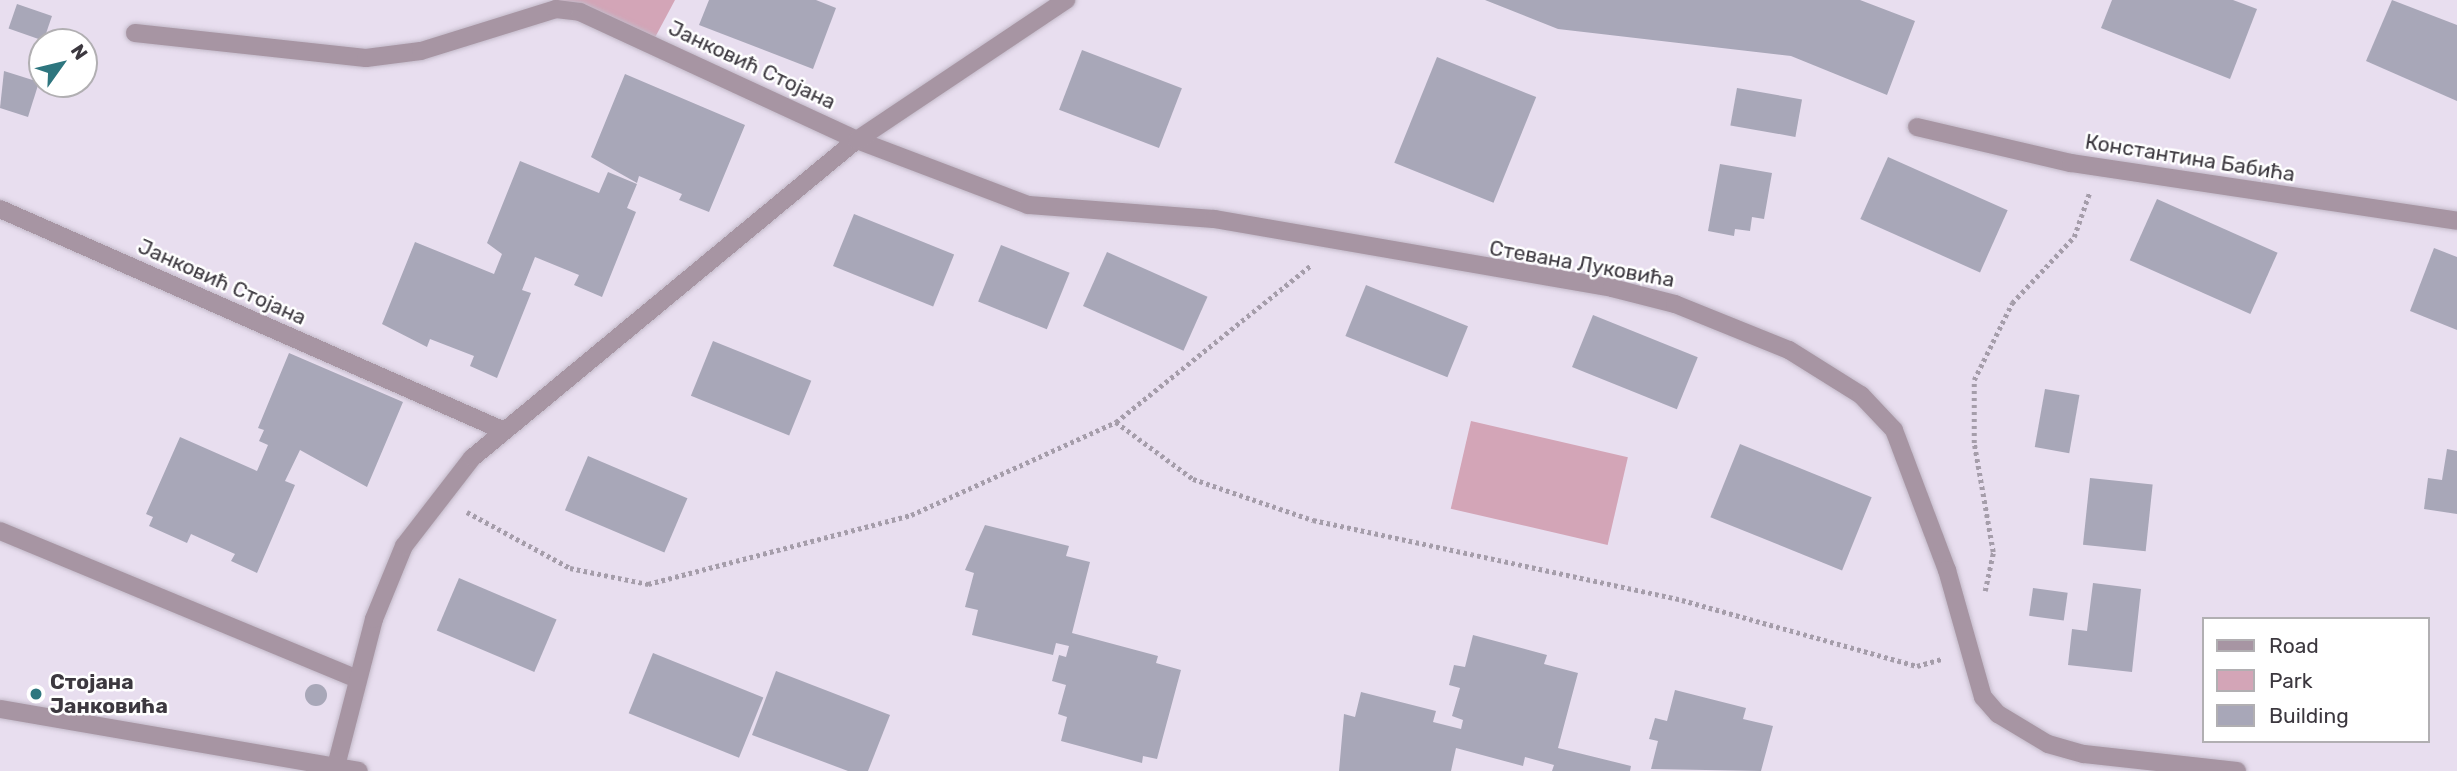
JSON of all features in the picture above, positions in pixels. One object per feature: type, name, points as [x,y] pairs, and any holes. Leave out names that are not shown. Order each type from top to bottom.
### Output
[{"type":"street","points":[[337,766],[357,679],[404,546],[439,496],[502,430],[857,139],[1066,0]]},
{"type":"street","name":"Јанковић Стојана","points":[[135,33],[366,58],[421,51],[556,9],[580,12],[857,139]]},
{"type":"street","name":"Константина Бабића","points":[[1917,127],[2099,167],[2457,221]]},
{"type":"street","name":"Стевана Луковића","points":[[857,139],[1028,205],[1214,219],[1675,304],[1829,371],[1880,413],[1902,447],[1966,636],[1983,697],[2020,730],[2084,754],[2237,771]]},
{"type":"street","name":"Јанковић Стојана","points":[[0,209],[502,430]]},
{"type":"street","points":[[0,531],[357,679]]},
{"type":"street","points":[[0,709],[359,771]]},
{"type":"path","points":[[1116,422],[1193,478],[1313,520],[1682,600],[1917,666],[1946,657],[1966,636],[1993,552],[1974,443],[1975,380],[2012,303],[2074,237],[2099,167]]},
{"type":"path","points":[[439,496],[570,568],[648,584],[911,515],[1116,422],[1338,243]]},
{"type":"green space","points":[[553,0],[675,0],[652,43],[556,9]]},
{"type":"green space","points":[[1471,421],[1628,457],[1608,545],[1451,509]]},
{"type":"building","points":[[709,0],[816,0],[836,8],[813,69],[699,25]]},
{"type":"building","points":[[1485,0],[1860,0],[1915,21],[1887,95],[1791,56],[1558,29]]},
{"type":"building","points":[[2112,0],[2233,0],[2257,9],[2230,79],[2101,28]]},
{"type":"building","points":[[2392,0],[2457,25],[2457,101],[2366,61]]},
{"type":"building","points":[[17,4],[52,16],[48,28],[28,28],[28,35],[9,29]]},
{"type":"building","points":[[1082,50],[1182,88],[1159,148],[1059,110]]},
{"type":"building","points":[[1437,57],[1536,97],[1494,203],[1394,163]]},
{"type":"building","points":[[4,71],[28,79],[28,98],[34,98],[28,117],[0,108]]},
{"type":"building","points":[[625,74],[745,125],[709,212],[679,200],[682,194],[639,176],[637,183],[591,157]]},
{"type":"building","points":[[1737,88],[1802,99],[1795,137],[1730,125]]},
{"type":"building","points":[[1888,157],[2008,210],[1980,272],[1860,219]]},
{"type":"building","points":[[520,161],[599,193],[608,172],[637,184],[627,208],[636,212],[602,297],[574,285],[579,275],[535,257],[522,290],[531,293],[497,378],[470,366],[474,356],[430,339],[427,347],[382,324],[415,242],[494,274],[502,254],[487,243]]},
{"type":"building","points":[[1720,164],[1772,173],[1764,219],[1752,217],[1750,231],[1735,229],[1734,236],[1708,231]]},
{"type":"building","points":[[2157,199],[2278,253],[2250,314],[2130,260]]},
{"type":"building","points":[[854,214],[954,254],[933,306],[833,266]]},
{"type":"building","points":[[1001,245],[1070,273],[1047,329],[978,302]]},
{"type":"building","points":[[2434,248],[2457,257],[2457,330],[2410,311]]},
{"type":"building","points":[[1107,252],[1207,297],[1183,351],[1083,306]]},
{"type":"building","points":[[1366,285],[1468,326],[1447,377],[1345,336]]},
{"type":"building","points":[[1593,315],[1698,357],[1677,409],[1572,367]]},
{"type":"building","points":[[713,341],[811,381],[789,435],[691,396]]},
{"type":"building","points":[[289,353],[403,402],[367,487],[300,450],[285,481],[295,485],[257,573],[231,561],[235,554],[191,534],[187,543],[149,526],[153,517],[146,514],[180,437],[257,471],[268,445],[259,441],[264,430],[258,428]]},
{"type":"building","points":[[2045,389],[2079,395],[2069,453],[2035,447]]},
{"type":"building","points":[[1740,444],[1872,497],[1842,570],[1710,517]]},
{"type":"building","points":[[2447,449],[2457,451],[2457,514],[2424,509],[2428,478],[2442,480]]},
{"type":"building","points":[[588,456],[687,498],[664,553],[565,510]]},
{"type":"building","points":[[2090,478],[2153,485],[2146,551],[2083,545]]},
{"type":"building","points":[[985,525],[1069,546],[1066,556],[1090,562],[1072,633],[1158,656],[1156,663],[1181,670],[1157,759],[1143,756],[1142,763],[1061,741],[1067,717],[1058,714],[1066,685],[1052,681],[1059,655],[1066,657],[1069,646],[1056,643],[1053,655],[972,635],[978,610],[965,607],[974,573],[965,570]]},
{"type":"building","points":[[459,578],[557,619],[534,672],[437,630]]},
{"type":"building","points":[[2093,583],[2141,589],[2132,672],[2068,665],[2072,629],[2087,631]]},
{"type":"building","points":[[2033,588],[2068,593],[2064,621],[2029,616]]},
{"type":"building","points":[[1473,635],[1547,655],[1544,664],[1578,673],[1558,748],[1631,766],[1630,771],[1552,771],[1554,765],[1525,757],[1523,766],[1456,748],[1451,771],[1339,771],[1344,714],[1355,717],[1361,692],[1436,711],[1433,722],[1461,729],[1463,720],[1452,716],[1460,688],[1449,685],[1454,665],[1465,667]]},
{"type":"building","points":[[653,653],[763,698],[739,758],[629,713]]},
{"type":"building","points":[[776,671],[890,715],[868,771],[848,771],[752,735]]},
{"type":"building","points":[[316,684],[324,687],[327,695],[324,703],[316,706],[308,703],[305,695],[308,687]]},
{"type":"building","points":[[1675,690],[1746,708],[1743,719],[1773,726],[1761,771],[1651,769],[1658,741],[1649,739],[1655,718],[1667,721]]},
{"type":"place","name":"Стојана Јанковића","points":[[36,694]]}]
